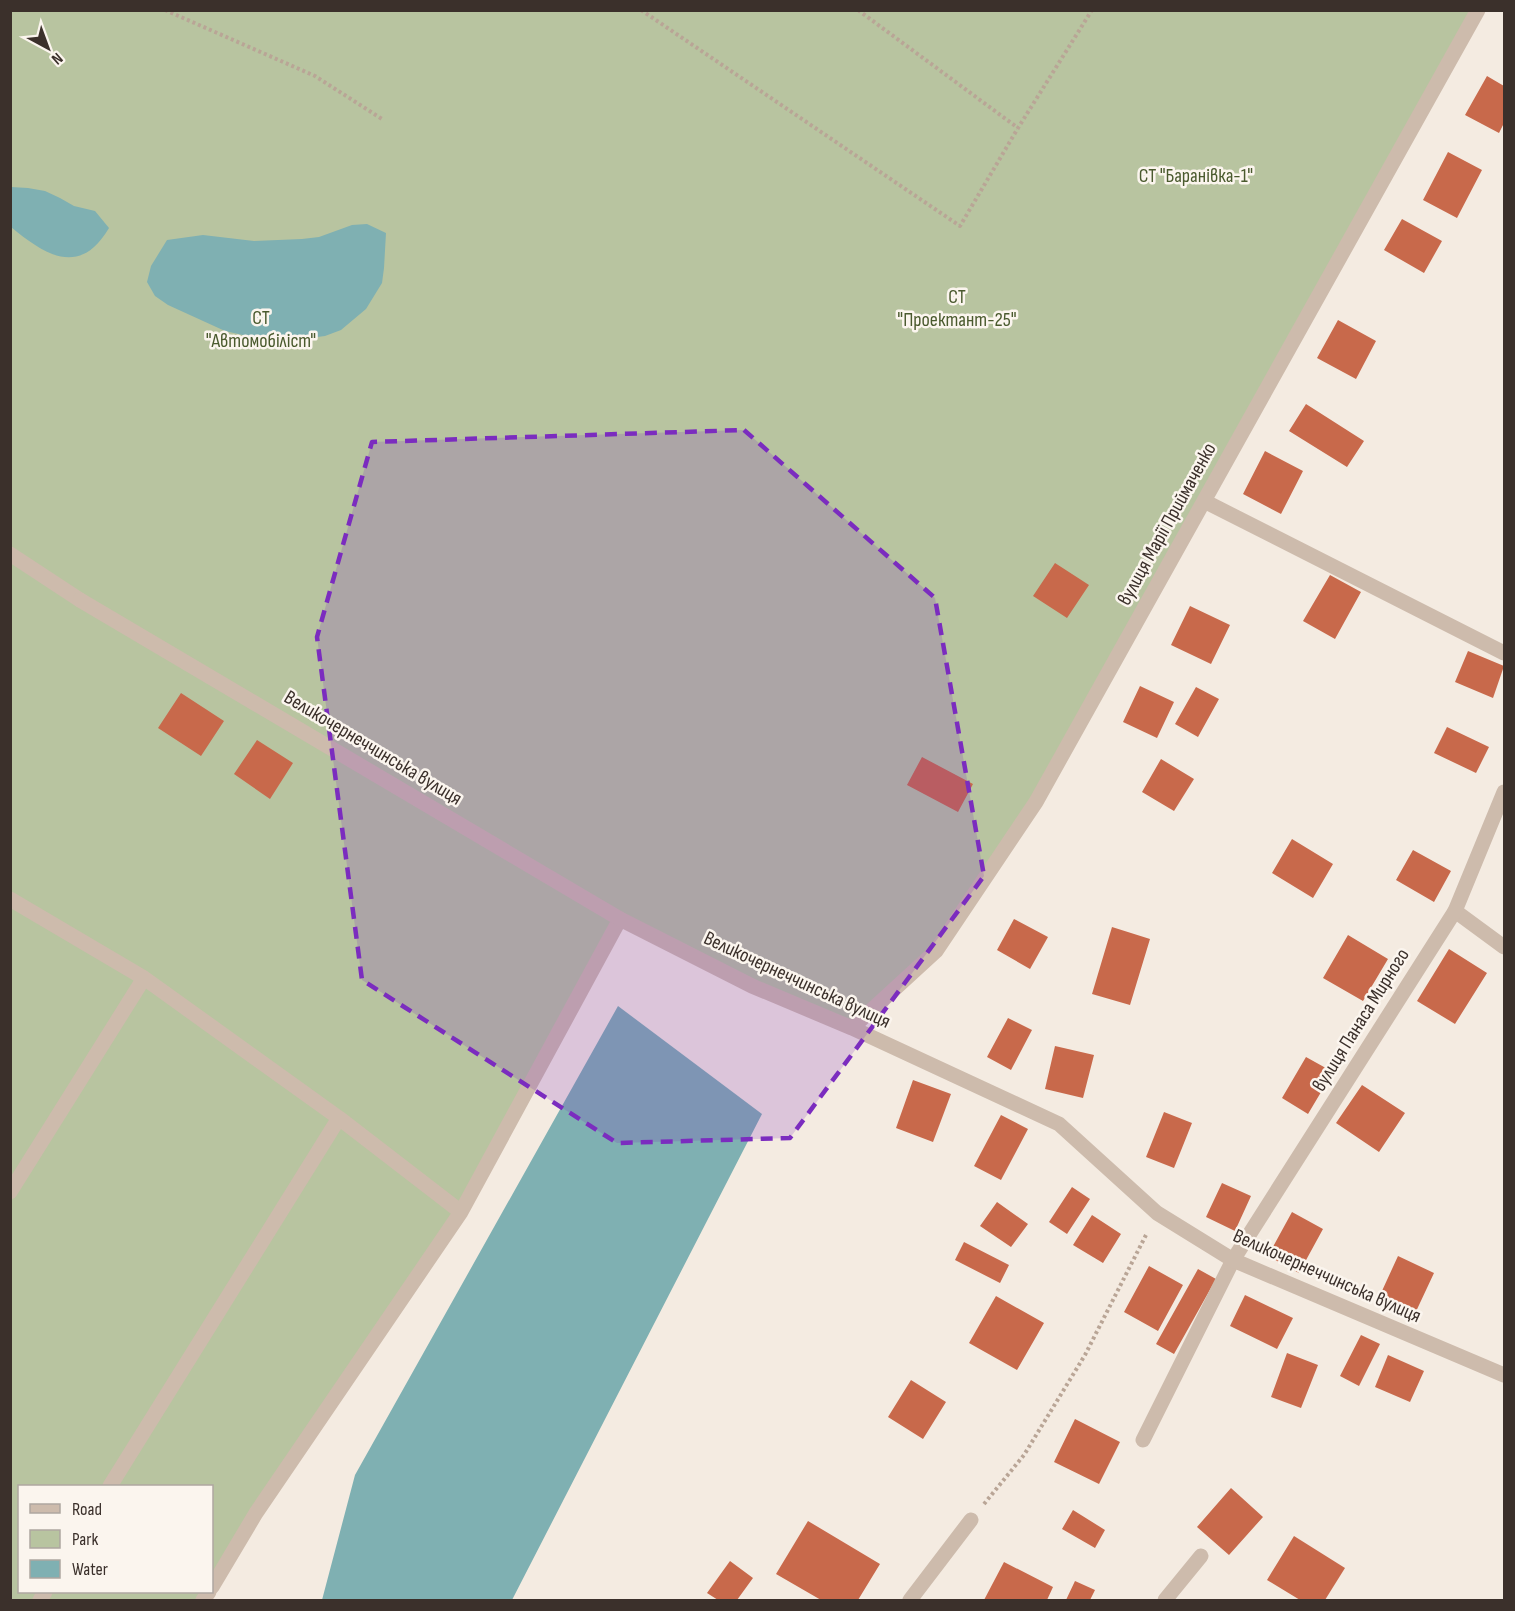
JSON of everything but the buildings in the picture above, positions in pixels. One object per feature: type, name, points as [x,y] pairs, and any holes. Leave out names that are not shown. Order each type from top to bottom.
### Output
[{"type":"street","name":"вулиця Марії Приймаченко","points":[[852,1028],[936,951],[1036,802],[1478,10]]},
{"type":"street","points":[[1204,501],[1504,653]]},
{"type":"street","name":"Великочернеччинська вулиця","points":[[10,554],[80,600],[620,919],[752,986],[852,1028],[1059,1124],[1157,1213],[1233,1260],[1504,1375]]},
{"type":"street","name":"вулиця Панаса Мирного","points":[[1143,1440],[1233,1260],[1455,911],[1504,792]]},
{"type":"street","points":[[10,900],[144,978],[339,1118],[461,1212]]},
{"type":"street","points":[[1455,911],[1504,947]]},
{"type":"street","points":[[213,1585],[256,1513],[461,1212],[620,919]]},
{"type":"street","points":[[10,1192],[144,978]]},
{"type":"street","points":[[112,1485],[339,1118]]},
{"type":"street","points":[[910,1600],[971,1520]]},
{"type":"street","points":[[1165,1600],[1201,1556]]},
{"type":"path","points":[[165,10],[315,76],[382,119]]},
{"type":"path","points":[[641,10],[960,226],[1092,10]]},
{"type":"path","points":[[858,10],[1018,128]]},
{"type":"path","points":[[971,1520],[1024,1455],[1085,1354],[1157,1213]]},
{"type":"highlighted area","points":[[744,430],[935,598],[984,876],[790,1138],[617,1143],[362,980],[317,637],[372,442]]},
{"type":"green space","points":[[11,11],[1478,11],[1036,802],[936,951],[852,1028],[620,920],[461,1212],[213,1585],[213,1485],[18,1485],[18,1593],[208,1593],[203,1600],[11,1600]]},
{"type":"water","points":[[11,187],[45,191],[74,206],[95,211],[109,228],[98,243],[86,253],[74,257],[62,257],[50,253],[11,227]]},
{"type":"water","points":[[367,224],[386,233],[382,283],[366,309],[341,330],[325,336],[294,340],[260,339],[225,331],[168,305],[155,296],[147,282],[151,266],[167,240],[203,235],[254,241],[302,239],[319,237],[352,225]]},
{"type":"water","points":[[618,1006],[762,1114],[512,1600],[322,1600],[355,1475]]},
{"type":"park label","name":"СТ \"Баранівка-1\"","points":[[1196,176]]},
{"type":"park label","name":"СТ \"Проектант-25\"","points":[[957,308]]},
{"type":"park label","name":"СТ \"Автомобіліст\"","points":[[261,330]]}]
